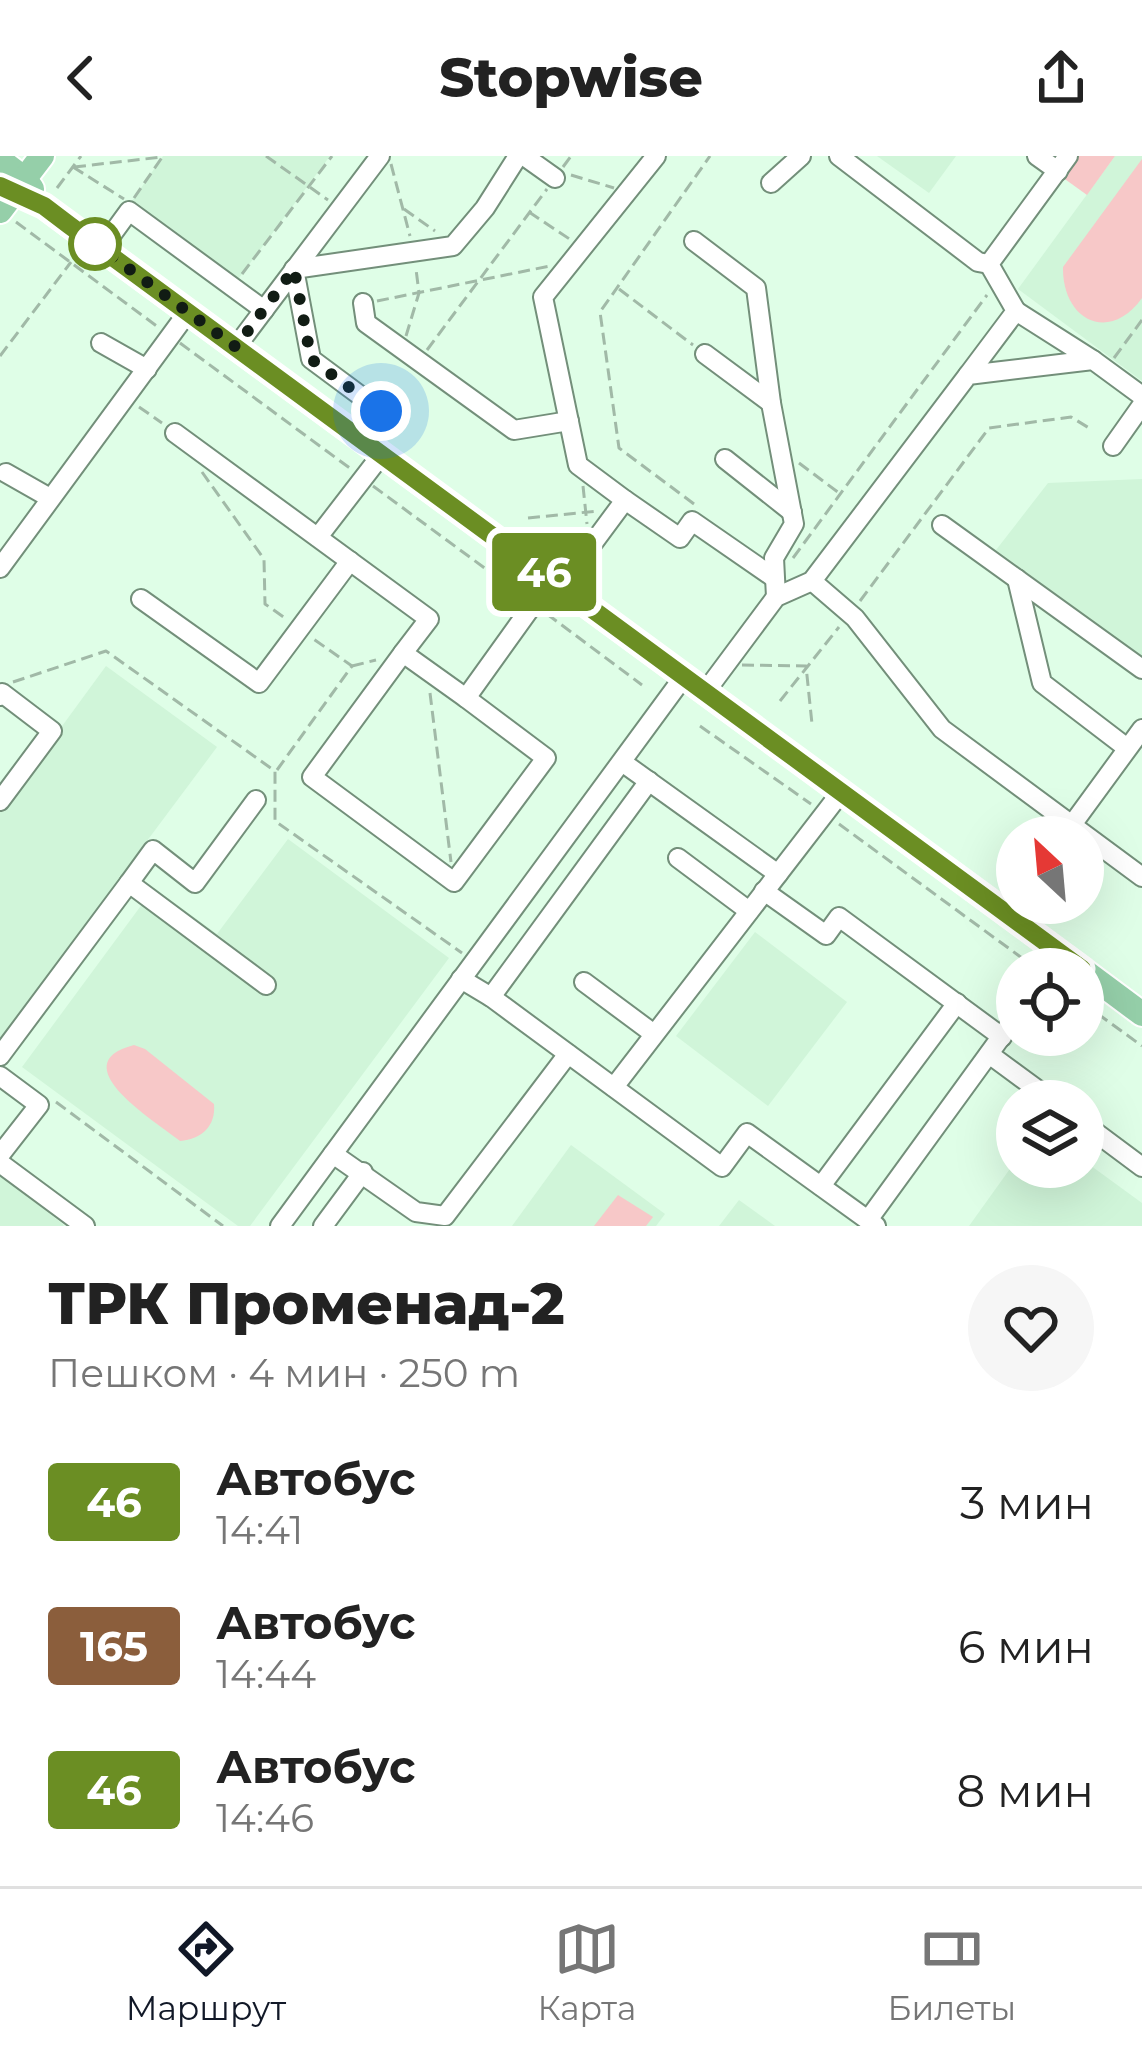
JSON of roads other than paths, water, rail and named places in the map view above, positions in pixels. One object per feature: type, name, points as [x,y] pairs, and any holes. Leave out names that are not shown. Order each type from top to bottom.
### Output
[{"type":"main road","points":[[42,156],[9,184],[39,212],[102,248],[842,791],[996,895]]},
{"type":"main road","points":[[1029,924],[1052,948]]},
{"type":"main road","points":[[1104,989],[1142,1014]]},
{"type":"street","points":[[236,347],[384,156]]},
{"type":"street","points":[[294,269],[454,244],[521,156],[555,178]]},
{"type":"street","points":[[656,156],[543,297],[581,466],[622,504],[680,538],[692,521],[774,586],[812,581],[1016,311]]},
{"type":"street","points":[[771,183],[801,156]]},
{"type":"street","points":[[839,156],[994,271],[1016,311],[1099,364],[1142,401],[1113,446]]},
{"type":"street","points":[[994,271],[1063,163],[1036,156]]},
{"type":"street","points":[[102,248],[130,211],[264,310]]},
{"type":"street","points":[[280,1226],[622,762],[695,683],[774,586],[774,558],[794,524],[770,403],[756,288],[694,241]]},
{"type":"street","points":[[294,269],[311,359],[381,411]]},
{"type":"street","points":[[364,303],[367,323],[514,430],[569,422]]},
{"type":"street","points":[[0,568],[188,312]]},
{"type":"street","points":[[101,343],[147,369]]},
{"type":"street","points":[[705,354],[770,403]]},
{"type":"street","points":[[968,375],[1099,364]]},
{"type":"street","points":[[175,434],[429,619],[403,653],[312,777],[454,882],[546,758],[403,653]]},
{"type":"street","points":[[318,537],[382,454]]},
{"type":"street","points":[[725,458],[792,512]]},
{"type":"street","points":[[7,472],[50,498]]},
{"type":"street","points":[[466,698],[534,605],[589,548],[622,504]]},
{"type":"street","points":[[942,525],[1142,669]]},
{"type":"street","points":[[142,599],[259,683],[350,561]]},
{"type":"street","points":[[1017,579],[1042,683],[1127,748]]},
{"type":"street","points":[[812,581],[850,614],[942,729],[1051,816]]},
{"type":"street","points":[[0,696],[2,693],[52,731],[0,801]]},
{"type":"street","points":[[1078,816],[1142,729]]},
{"type":"street","points":[[622,762],[778,874]]},
{"type":"street","points":[[491,997],[649,781]]},
{"type":"street","points":[[614,1087],[842,791]]},
{"type":"street","points":[[0,1056],[153,850],[195,883],[256,800]]},
{"type":"street","points":[[1104,853],[1142,877]]},
{"type":"street","points":[[678,858],[749,911]]},
{"type":"street","points":[[129,883],[266,985]]},
{"type":"street","points":[[764,892],[826,935],[839,917],[996,1033]]},
{"type":"street","points":[[461,979],[722,1167],[747,1132],[872,1223],[996,1045]]},
{"type":"street","points":[[584,982],[654,1034]]},
{"type":"street","points":[[821,1186],[957,1004]]},
{"type":"street","points":[[333,1154],[363,1172],[411,1219],[446,1216],[568,1054]]},
{"type":"street","points":[[989,1054],[1024,1080]]},
{"type":"street","points":[[0,1076],[39,1106],[0,1159],[85,1226]]},
{"type":"street","points":[[1104,1139],[1142,1167]]},
{"type":"street","points":[[323,1226],[363,1172]]}]
